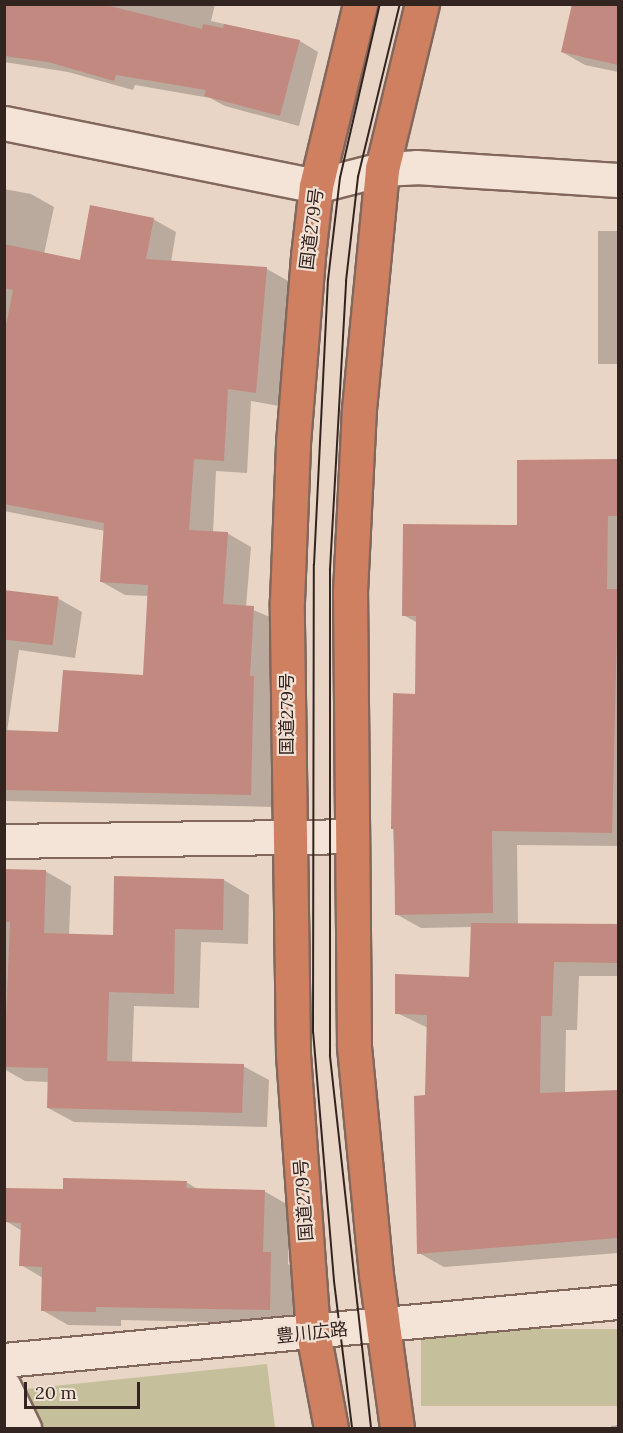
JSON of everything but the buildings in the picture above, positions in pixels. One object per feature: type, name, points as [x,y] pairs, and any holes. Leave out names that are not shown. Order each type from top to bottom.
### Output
[{"type":"highway","name":"国道279号","points":[[331,1428],[314,1333],[293,1053],[288,836],[287,601],[293,443],[316,186],[360,4]]},
{"type":"highway","points":[[397,1428],[382,1326],[354,1045],[350,592],[359,409],[382,169],[422,4]]},
{"type":"street","points":[[4,123],[316,186],[382,169],[416,167],[618,180]]},
{"type":"street","points":[[4,841],[351,836]]},
{"type":"street","name":"豊川広路","points":[[4,1360],[314,1333],[618,1302]]},
{"type":"street","points":[[4,1387],[24,1428]]},
{"type":"shaded area","points":[[421,1329],[618,1329],[618,1406],[421,1406]]},
{"type":"shaded area","points":[[267,1364],[275,1428],[5,1428],[5,1391]]},
{"type":"tram line","points":[[352,1428],[334,1281],[313,1033],[314,565],[328,280],[340,178],[380,4]]},
{"type":"tram line","points":[[371,1428],[330,1056],[330,570],[346,281],[358,177],[400,4]]}]
